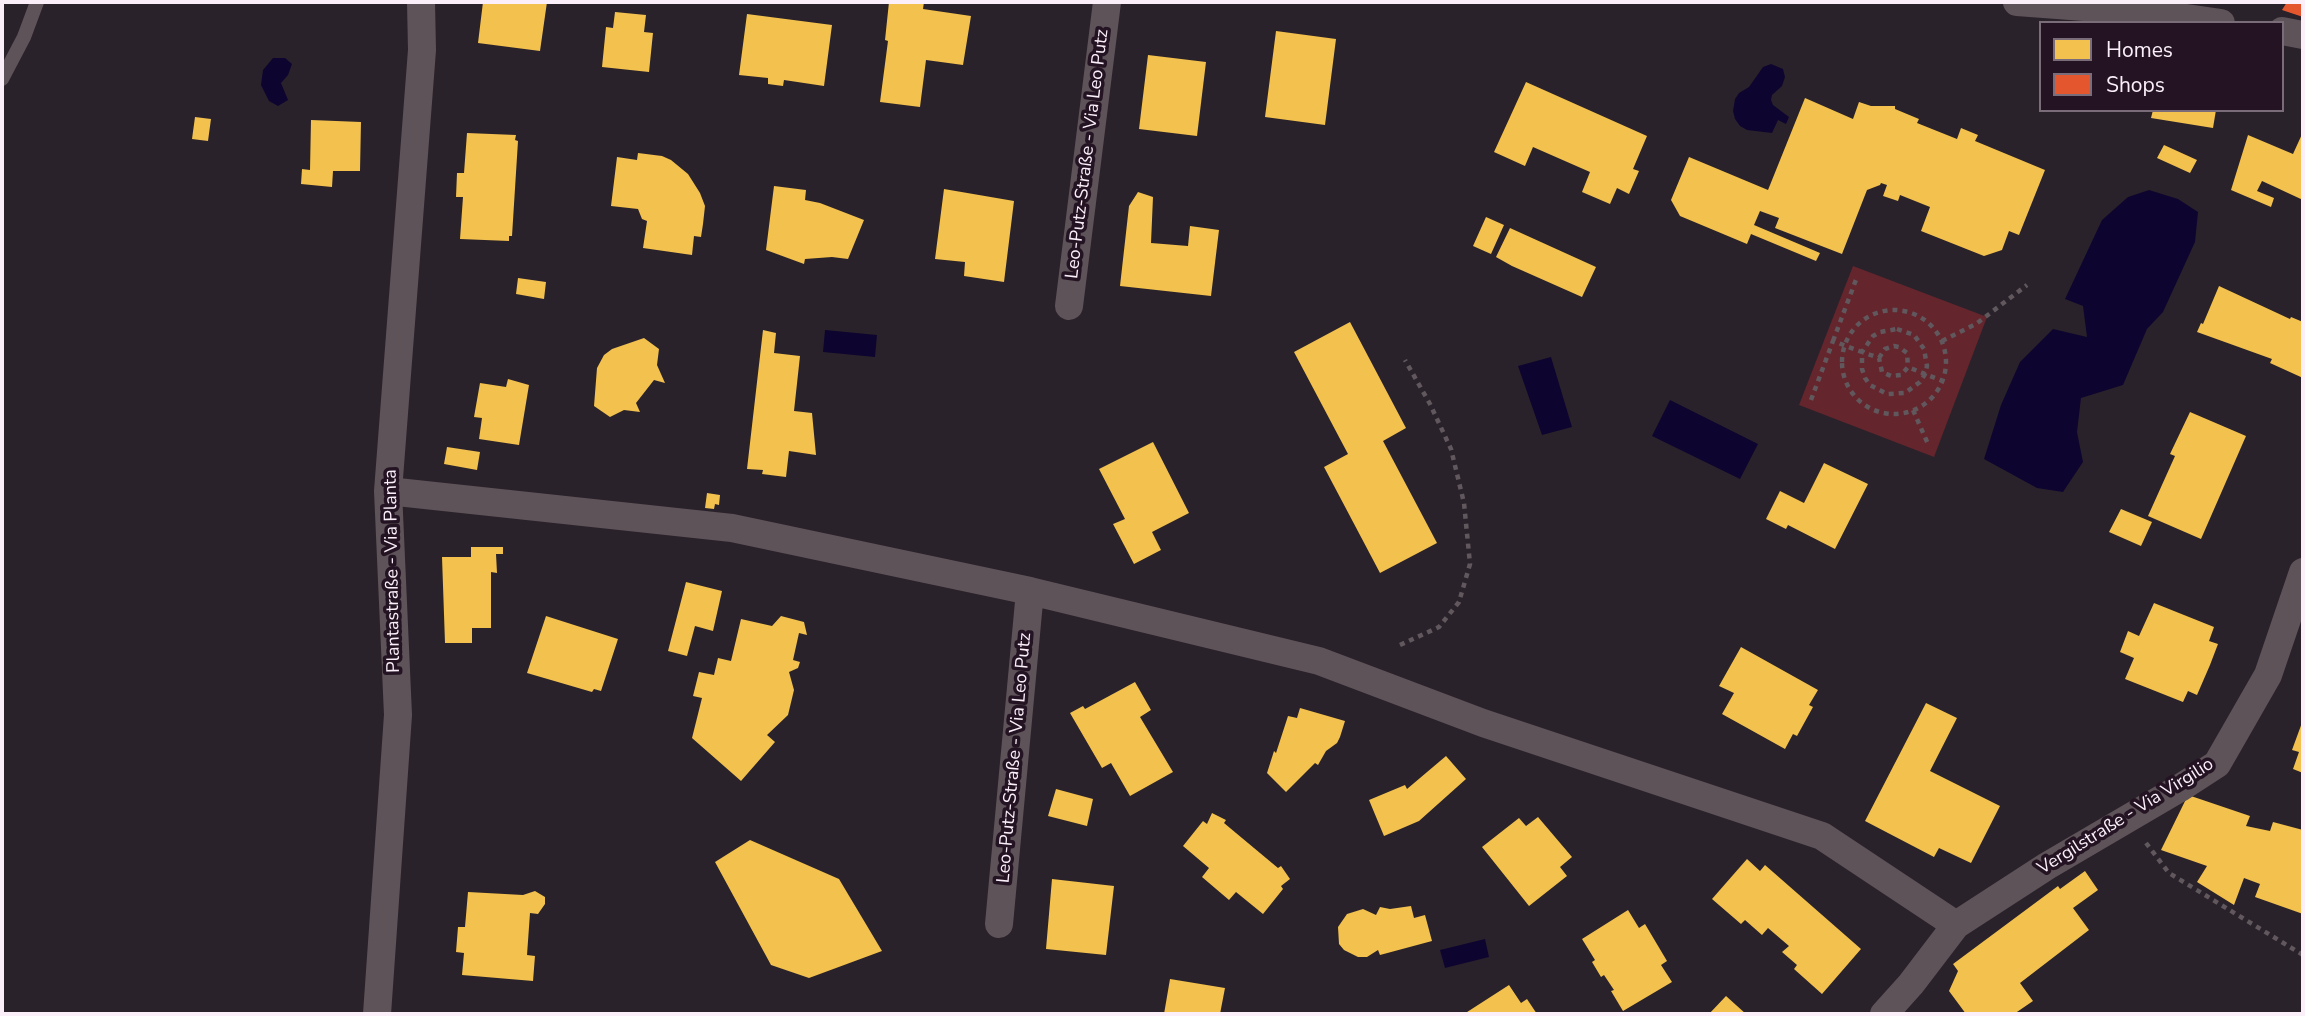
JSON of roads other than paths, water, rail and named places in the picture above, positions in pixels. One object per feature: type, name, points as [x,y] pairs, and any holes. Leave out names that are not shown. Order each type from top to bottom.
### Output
[{"type":"street","name":"Plantastraße - Via Planta","points":[[377,1014],[398,715],[388,491],[422,50],[421,2]]},
{"type":"street","name":"Leo-Putz-Straße - Via Leo Putz","points":[[1069,306],[1107,2]]},
{"type":"street","points":[[2017,2],[2138,11],[2207,21]]},
{"type":"street","points":[[2284,31],[2303,35]]},
{"type":"street","points":[[388,491],[732,528],[1030,591],[1319,661],[1483,723],[1822,836],[1956,925]]},
{"type":"street","name":"Vergilstraße - Via Virgilio","points":[[1884,1014],[1911,984],[1956,925],[2047,866],[2217,764],[2268,675],[2303,572]]},
{"type":"street","name":"Leo-Putz-Straße - Via Leo Putz","points":[[999,924],[1030,591]]},
{"type":"lane","points":[[2,79],[24,37],[37,2]]}]
